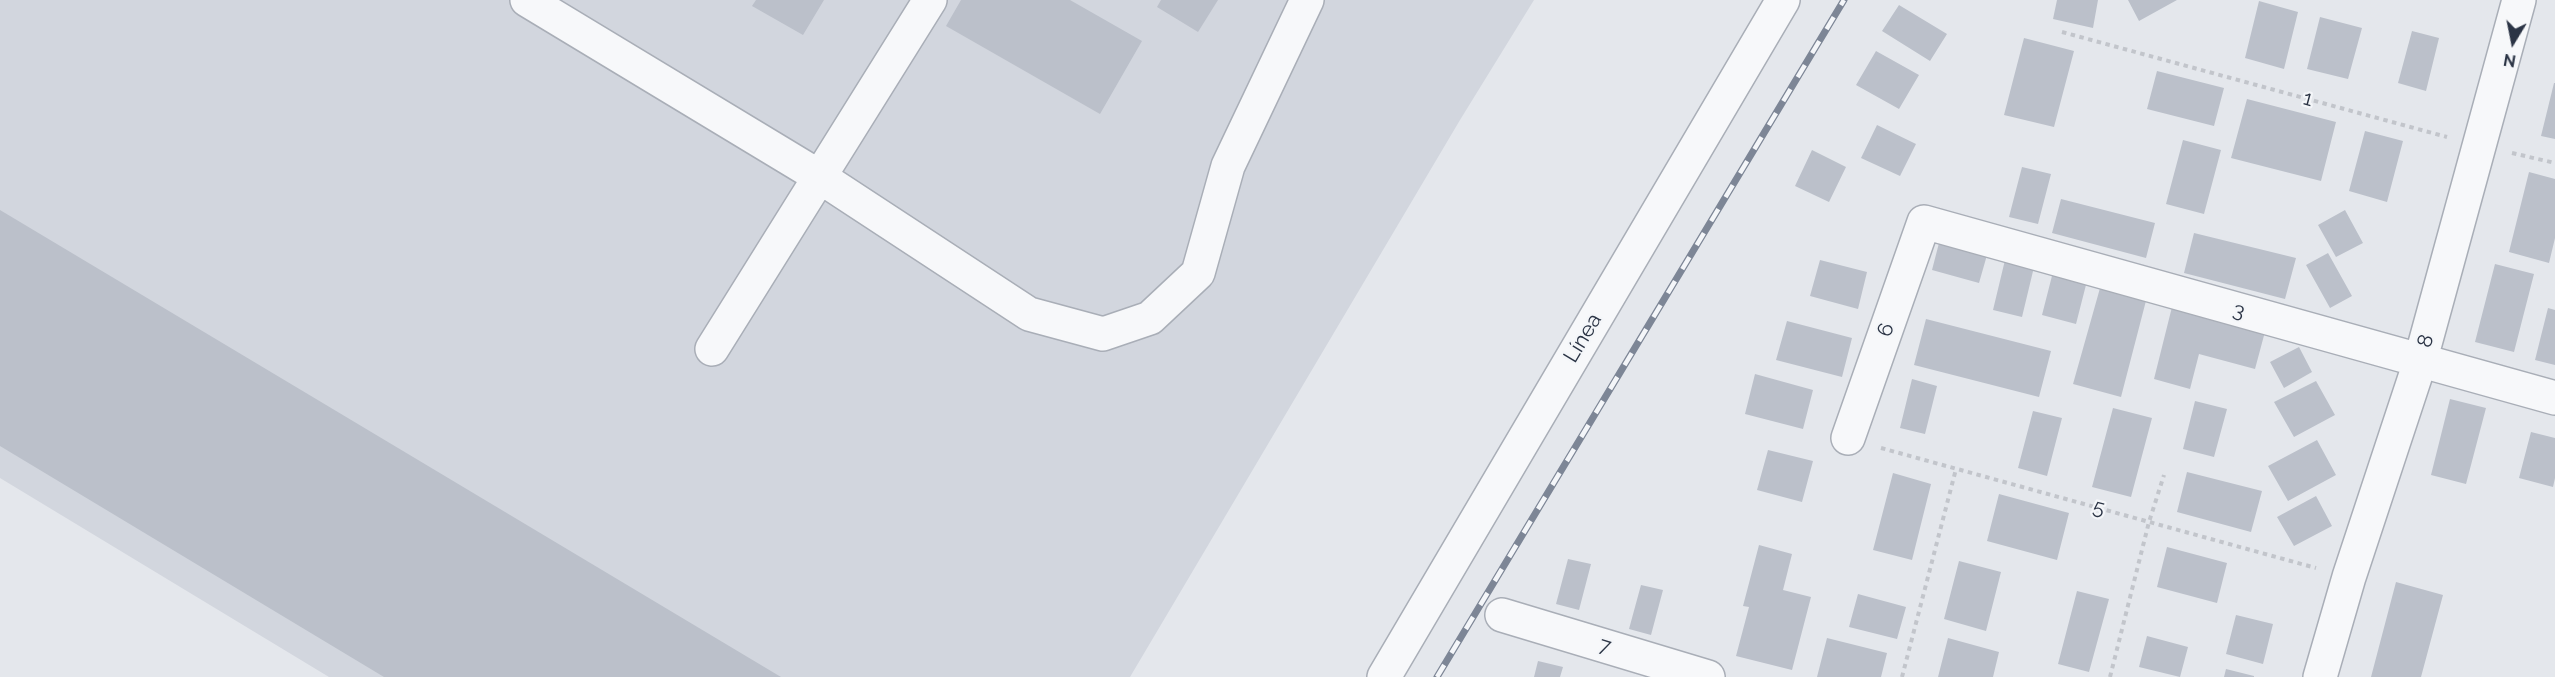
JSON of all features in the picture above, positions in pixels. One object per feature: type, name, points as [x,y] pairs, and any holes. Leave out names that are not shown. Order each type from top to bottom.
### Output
[{"type":"street","points":[[527,0],[820,177],[1029,314],[1103,334],[1150,318],[1198,273],[1228,166],[1308,0]]},
{"type":"street","points":[[712,349],[930,0]]},
{"type":"street","name":"Línea","points":[[1384,677],[1783,0]]},
{"type":"street","name":"8","points":[[2320,677],[2349,578],[2420,362],[2481,146],[2519,0]]},
{"type":"street","name":"3","points":[[1924,222],[2555,398]]},
{"type":"street","name":"6","points":[[1848,438],[1924,222]]},
{"type":"street","name":"7","points":[[1502,615],[1708,677]]},
{"type":"path","name":"1","points":[[2061,32],[2481,146],[2555,163]]},
{"type":"path","name":"5","points":[[1848,438],[2349,578]]},
{"type":"path","points":[[1902,677],[1956,469]]},
{"type":"path","points":[[2110,677],[2149,522],[2164,475]]},
{"type":"shaded area","points":[[0,0],[1534,0],[1460,120],[1130,677],[329,677],[0,478]]},
{"type":"building","points":[[756,0],[824,0],[803,35],[752,6]]},
{"type":"building","points":[[961,0],[1070,0],[1142,41],[1100,114],[946,26]]},
{"type":"building","points":[[1161,0],[1218,0],[1198,32],[1157,7]]},
{"type":"building","points":[[2057,0],[2098,0],[2093,28],[2053,19]]},
{"type":"building","points":[[2128,0],[2177,0],[2139,21]]},
{"type":"building","points":[[2259,1],[2298,12],[2284,69],[2245,58]]},
{"type":"building","points":[[1899,5],[1947,34],[1930,61],[1882,31]]},
{"type":"building","points":[[2320,17],[2362,28],[2348,79],[2307,69]]},
{"type":"building","points":[[2412,31],[2439,38],[2426,91],[2398,83]]},
{"type":"building","points":[[2024,38],[2074,51],[2054,127],[2004,115]]},
{"type":"building","points":[[1876,51],[1919,75],[1899,109],[1856,85]]},
{"type":"building","points":[[2157,71],[2224,88],[2214,126],[2147,109]]},
{"type":"building","points":[[2555,83],[2555,139],[2541,136]]},
{"type":"building","points":[[2247,99],[2336,122],[2321,181],[2231,158]]},
{"type":"building","points":[[1877,125],[1916,144],[1900,176],[1861,158]]},
{"type":"building","points":[[2365,131],[2403,141],[2387,202],[2349,191]]},
{"type":"building","points":[[2183,140],[2221,150],[2204,214],[2166,204]]},
{"type":"building","points":[[1812,150],[1846,167],[1829,202],[1795,186]]},
{"type":"building","points":[[2022,167],[2051,174],[2038,224],[2009,217]]},
{"type":"building","points":[[2529,172],[2555,179],[2555,238],[2549,263],[2509,252]]},
{"type":"building","points":[[2061,199],[2155,223],[2146,258],[2052,233]]},
{"type":"building","points":[[0,210],[781,677],[384,677],[0,446]]},
{"type":"building","points":[[2345,210],[2363,243],[2336,257],[2318,225]]},
{"type":"building","points":[[2194,233],[2296,258],[2285,299],[2184,273]]},
{"type":"building","points":[[1939,243],[1987,255],[1979,283],[1932,270]]},
{"type":"building","points":[[2328,253],[2352,296],[2330,308],[2306,265]]},
{"type":"building","points":[[1820,260],[1867,272],[1858,309],[1810,296]]},
{"type":"building","points":[[2005,260],[2034,267],[2022,317],[1993,310]]},
{"type":"building","points":[[2495,264],[2534,274],[2514,352],[2475,342]]},
{"type":"building","points":[[2054,268],[2088,277],[2076,324],[2042,315]]},
{"type":"building","points":[[2102,281],[2148,293],[2121,397],[2073,384]]},
{"type":"building","points":[[2173,303],[2266,328],[2255,369],[2199,354],[2190,389],[2154,379]]},
{"type":"building","points":[[2548,308],[2555,310],[2555,365],[2535,360]]},
{"type":"building","points":[[1926,319],[2051,351],[2039,397],[1914,365]]},
{"type":"building","points":[[1787,321],[1852,338],[1842,377],[1776,360]]},
{"type":"building","points":[[2299,347],[2312,372],[2284,388],[2270,362]]},
{"type":"building","points":[[1755,374],[1813,390],[1803,429],[1745,414]]},
{"type":"building","points":[[1912,379],[1937,386],[1925,434],[1900,428]]},
{"type":"building","points":[[2316,381],[2335,415],[2294,437],[2274,402]]},
{"type":"building","points":[[2450,399],[2486,408],[2466,484],[2431,475]]},
{"type":"building","points":[[2195,401],[2227,409],[2214,457],[2183,449]]},
{"type":"building","points":[[2113,408],[2152,418],[2131,497],[2092,487]]},
{"type":"building","points":[[2033,411],[2062,418],[2047,476],[2018,468]]},
{"type":"building","points":[[2531,432],[2555,438],[2553,487],[2519,478]]},
{"type":"building","points":[[2317,440],[2336,475],[2288,501],[2268,466]]},
{"type":"building","points":[[1768,450],[1813,461],[1802,502],[1757,490]]},
{"type":"building","points":[[2187,472],[2262,491],[2251,532],[2177,512]]},
{"type":"building","points":[[1893,473],[1931,484],[1912,560],[1873,550]]},
{"type":"building","points":[[1999,494],[2069,513],[2057,560],[1987,541]]},
{"type":"building","points":[[2316,496],[2332,526],[2294,546],[2277,517]]},
{"type":"building","points":[[1759,545],[1792,554],[1783,590],[1811,597],[1792,670],[1736,656],[1749,607],[1743,606]]},
{"type":"building","points":[[2167,547],[2227,563],[2217,603],[2157,587]]},
{"type":"building","points":[[1568,559],[1591,564],[1579,610],[1556,604]]},
{"type":"building","points":[[1959,561],[2001,572],[1986,631],[1944,619]]},
{"type":"building","points":[[2396,582],[2443,595],[2421,677],[2371,677]]},
{"type":"building","points":[[1641,585],[1663,590],[1651,635],[1629,629]]},
{"type":"building","points":[[2077,591],[2109,599],[2089,672],[2058,664]]},
{"type":"building","points":[[1858,594],[1906,607],[1897,639],[1849,627]]},
{"type":"building","points":[[2236,615],[2273,624],[2263,664],[2226,654]]},
{"type":"building","points":[[2147,636],[2188,647],[2180,677],[2139,667]]},
{"type":"building","points":[[1827,638],[1887,653],[1881,677],[1817,677]]},
{"type":"building","points":[[1948,638],[1999,652],[1993,677],[1938,677]]},
{"type":"building","points":[[1538,661],[1563,667],[1560,677],[1534,677]]},
{"type":"building","points":[[2226,669],[2254,676],[2254,677],[2224,677]]},
{"type":"railway","points":[[1437,677],[1844,0]]}]
